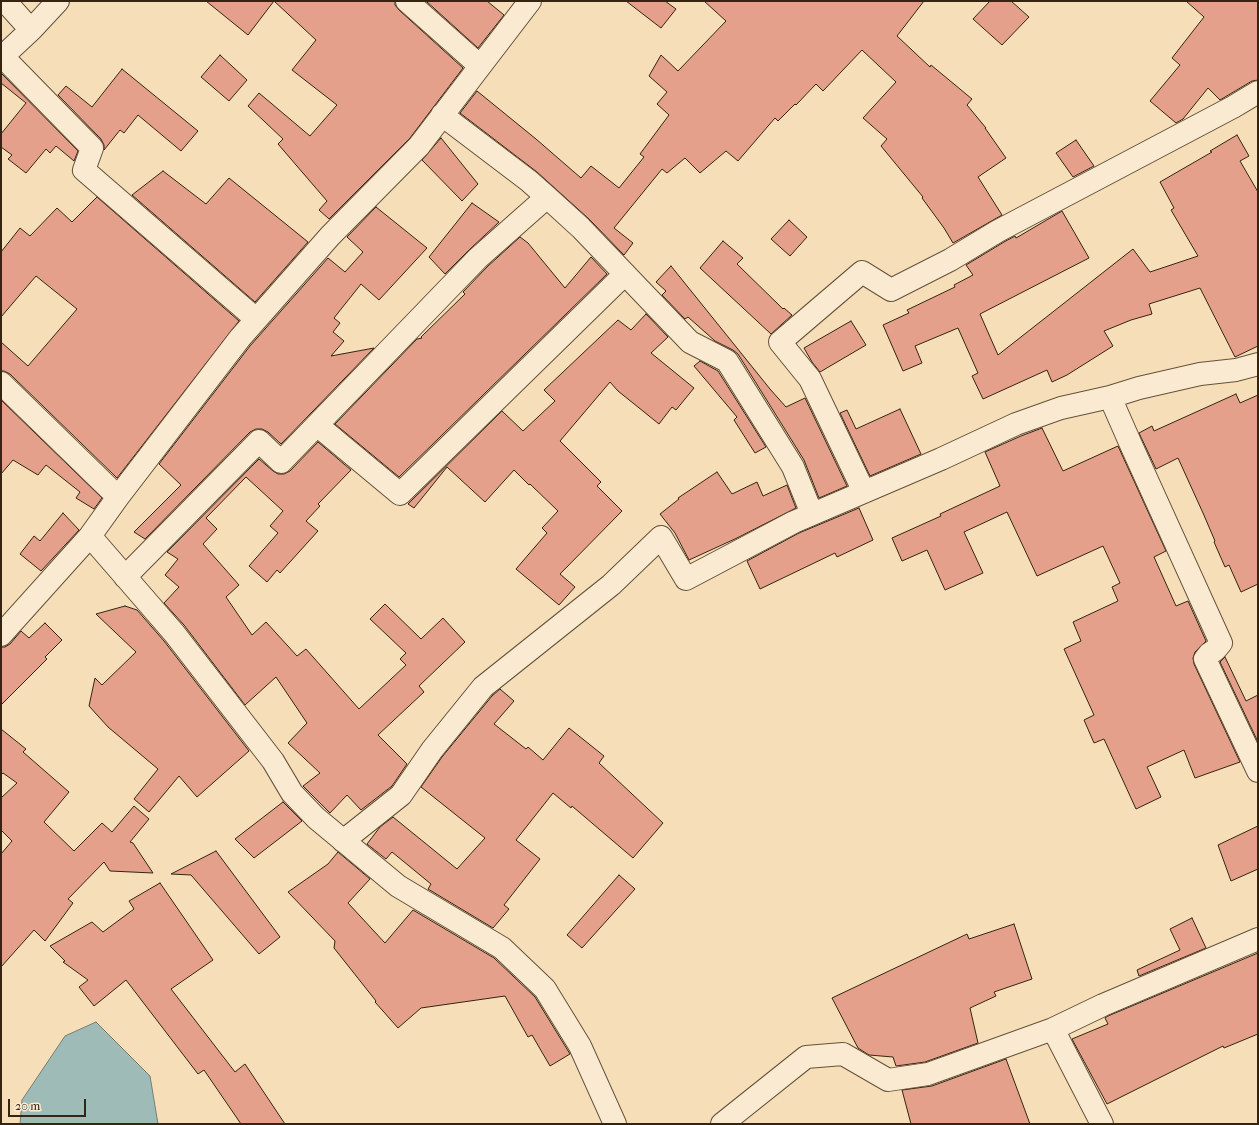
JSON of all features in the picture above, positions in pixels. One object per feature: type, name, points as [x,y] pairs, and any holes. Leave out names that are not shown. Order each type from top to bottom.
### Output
[{"type":"street","points":[[5,1],[31,30]]},
{"type":"street","points":[[58,1],[31,30],[2,57],[92,148],[84,170],[256,319]]},
{"type":"street","points":[[407,1],[480,66]]},
{"type":"street","points":[[1,635],[90,536],[118,497],[256,319],[330,236],[418,146],[530,1]]},
{"type":"street","points":[[864,492],[810,379],[780,342],[862,272],[891,290],[950,260],[998,230],[1258,92]]},
{"type":"street","points":[[442,115],[529,180],[581,228],[690,342],[727,361],[793,467],[812,514]]},
{"type":"street","points":[[125,577],[259,441],[281,462],[478,258],[547,197]]},
{"type":"street","points":[[316,425],[400,494],[625,274]]},
{"type":"street","points":[[343,841],[401,796],[432,750],[483,687],[611,585],[661,537],[686,579],[794,522],[941,459],[1016,424],[1061,408],[1110,397],[1139,388],[1200,374],[1236,370],[1258,364]]},
{"type":"street","points":[[1,383],[118,497]]},
{"type":"street","points":[[1110,397],[1221,644],[1205,659],[1258,771]]},
{"type":"street","points":[[90,536],[174,633],[273,761],[292,793],[316,818],[398,886],[502,948],[545,989],[580,1046],[615,1124]]},
{"type":"street","points":[[722,1124],[806,1057],[843,1054],[888,1080],[928,1074],[1053,1029],[1103,1005],[1258,939]]},
{"type":"street","points":[[1053,1029],[1102,1124]]},
{"type":"water","points":[[96,1022],[150,1076],[158,1124],[20,1124],[22,1100],[65,1036]]},
{"type":"building","points":[[206,1],[274,1],[248,35]]},
{"type":"building","points":[[274,1],[395,1],[395,5],[399,10],[463,68],[410,138],[329,219],[319,210],[327,201],[278,144],[283,139],[248,106],[259,93],[310,136],[337,105],[292,70],[316,40]]},
{"type":"building","points":[[426,1],[487,1],[504,15],[478,48]]},
{"type":"building","points":[[626,1],[665,1],[676,9],[661,28]]},
{"type":"building","points":[[704,1],[924,1],[897,36],[930,67],[931,65],[972,99],[967,105],[986,128],[1006,158],[978,177],[1002,215],[953,243],[922,198],[923,197],[881,146],[887,139],[863,118],[896,82],[862,50],[823,91],[816,84],[778,121],[775,118],[738,161],[726,151],[700,173],[685,158],[667,173],[662,169],[614,228],[633,243],[624,255],[589,219],[537,172],[460,113],[477,91],[581,178],[591,166],[619,188],[644,157],[640,154],[669,115],[657,104],[667,92],[649,76],[661,55],[678,71],[726,21]]},
{"type":"building","points":[[990,1],[1011,1],[1029,17],[1002,45],[973,19]]},
{"type":"building","points":[[1186,1],[1258,1],[1258,80],[1252,81],[1220,100],[1208,88],[1183,119],[1176,123],[1150,101],[1180,65],[1172,58],[1204,17]]},
{"type":"building","points":[[220,55],[247,80],[229,101],[201,77]]},
{"type":"building","points":[[122,69],[198,131],[181,151],[138,115],[124,133],[120,130],[104,150],[104,145],[101,139],[58,95],[66,86],[92,107]]},
{"type":"building","points":[[1,73],[78,151],[74,161],[56,146],[50,153],[46,149],[26,173],[8,159],[12,155],[1,147],[1,134],[26,103],[1,83]]},
{"type":"building","points":[[1237,135],[1249,156],[1240,161],[1258,192],[1258,346],[1235,357],[1200,288],[1149,304],[1152,314],[1131,320],[1104,331],[1113,346],[1067,375],[1052,382],[1047,370],[983,399],[972,376],[978,373],[958,328],[915,346],[922,363],[903,371],[883,325],[909,313],[907,310],[955,287],[954,285],[973,275],[966,265],[1004,242],[1015,236],[1016,238],[1062,211],[1089,258],[980,314],[998,355],[1133,249],[1150,272],[1198,256],[1171,210],[1174,208],[1160,182],[1212,152],[1210,151]]},
{"type":"building","points":[[441,138],[478,184],[462,201],[422,160]]},
{"type":"building","points":[[1076,140],[1094,166],[1073,177],[1056,153]]},
{"type":"building","points":[[163,171],[206,204],[229,178],[308,242],[255,302],[132,195]]},
{"type":"building","points":[[97,197],[239,321],[117,478],[10,374],[1,371],[1,342],[28,366],[77,309],[36,276],[1,317],[1,252],[20,228],[30,236],[57,208],[72,222]]},
{"type":"building","points":[[472,203],[499,222],[445,274],[429,257]]},
{"type":"building","points":[[376,207],[427,248],[379,300],[361,284],[334,318],[340,323],[333,332],[344,341],[331,356],[374,348],[281,444],[268,432],[262,429],[256,429],[250,432],[145,539],[134,532],[181,485],[159,464],[250,346],[328,258],[345,272],[363,252],[347,237]]},
{"type":"building","points":[[789,220],[807,237],[790,256],[771,239]]},
{"type":"building","points":[[520,237],[528,243],[565,288],[591,257],[607,274],[399,477],[335,424],[417,339],[422,338],[421,337],[465,294],[463,292],[487,267]]},
{"type":"building","points":[[723,241],[743,258],[737,264],[783,309],[784,308],[792,315],[771,334],[700,268]]},
{"type":"building","points":[[671,266],[786,407],[805,398],[847,486],[819,498],[804,460],[738,354],[715,341],[688,317],[685,319],[662,295],[666,291],[656,282]]},
{"type":"building","points":[[646,314],[668,337],[651,353],[694,388],[676,410],[672,407],[659,424],[618,391],[610,382],[560,441],[601,482],[597,486],[622,511],[560,574],[575,587],[559,605],[516,569],[547,533],[542,528],[558,511],[514,470],[485,502],[447,467],[414,508],[408,504],[502,411],[523,431],[555,401],[544,390],[618,320],[631,330]]},
{"type":"building","points":[[851,321],[866,345],[820,372],[804,348]]},
{"type":"building","points":[[700,361],[718,371],[766,447],[755,453],[734,420],[737,417],[694,366]]},
{"type":"building","points":[[1236,394],[1240,403],[1258,395],[1258,584],[1241,592],[1229,565],[1225,567],[1178,458],[1156,469],[1139,433],[1152,426],[1154,431]]},
{"type":"building","points":[[1,400],[102,498],[94,509],[76,498],[80,492],[46,465],[38,475],[13,460],[1,474]]},
{"type":"building","points":[[900,409],[921,454],[870,476],[840,413],[847,410],[856,429]]},
{"type":"building","points":[[1042,428],[1063,471],[1118,446],[1166,551],[1154,557],[1176,606],[1188,601],[1206,641],[1195,652],[1193,658],[1194,664],[1240,762],[1195,778],[1184,750],[1147,767],[1161,797],[1136,809],[1104,739],[1094,743],[1084,720],[1094,715],[1064,649],[1081,641],[1073,622],[1118,601],[1112,587],[1120,583],[1103,546],[1037,576],[1007,512],[964,532],[983,573],[945,590],[927,550],[902,561],[892,538],[941,516],[940,514],[1000,486],[985,452]]},
{"type":"building","points":[[318,442],[351,470],[318,504],[320,506],[306,521],[318,531],[280,573],[277,570],[267,582],[249,566],[278,533],[270,526],[283,511],[246,477],[206,518],[217,529],[203,544],[239,585],[226,597],[252,635],[266,622],[297,656],[306,649],[359,709],[406,665],[400,659],[406,653],[370,619],[385,604],[421,639],[443,618],[465,642],[419,686],[424,692],[378,735],[407,764],[392,786],[361,810],[347,795],[330,813],[303,786],[320,773],[288,743],[307,723],[276,677],[245,705],[184,625],[164,603],[179,587],[165,575],[178,559],[167,552],[259,459],[278,474],[284,474],[290,471]]},
{"type":"building","points":[[717,472],[732,494],[757,482],[763,496],[787,485],[796,508],[689,560],[675,533],[660,514],[679,499],[678,498]]},
{"type":"building","points":[[859,508],[873,540],[837,557],[835,553],[760,589],[747,561],[799,533]]},
{"type":"building","points":[[63,513],[79,530],[41,571],[20,554],[34,536],[40,541]]},
{"type":"building","points":[[125,606],[137,610],[164,641],[249,751],[197,797],[179,776],[149,812],[134,799],[158,769],[108,727],[89,706],[95,678],[102,685],[136,652],[96,614]]},
{"type":"building","points":[[45,623],[62,640],[45,657],[47,659],[1,705],[1,647],[5,647],[10,644],[21,631],[29,638]]},
{"type":"building","points":[[1225,657],[1246,701],[1258,695],[1258,742],[1220,662]]},
{"type":"building","points":[[500,689],[514,701],[494,724],[526,749],[528,747],[543,760],[569,728],[604,756],[599,763],[663,823],[633,858],[572,806],[571,808],[553,793],[516,840],[540,859],[504,905],[509,909],[493,928],[428,889],[431,884],[392,852],[386,859],[367,844],[380,827],[393,817],[457,869],[485,838],[421,787],[442,757],[492,696]]},
{"type":"building","points":[[1,729],[26,749],[23,752],[69,792],[44,822],[74,851],[102,823],[112,832],[134,806],[149,819],[130,842],[133,843],[153,873],[110,871],[104,862],[68,899],[73,903],[45,941],[34,930],[1,967],[1,854],[12,841],[1,830],[1,798],[17,783],[3,773],[1,775]]},
{"type":"building","points":[[283,802],[302,821],[254,858],[235,839]]},
{"type":"building","points":[[1258,826],[1258,869],[1231,881],[1218,845]]},
{"type":"building","points":[[216,851],[280,937],[259,954],[191,875],[171,874]]},
{"type":"building","points":[[338,852],[370,879],[348,903],[385,943],[413,910],[494,958],[535,997],[570,1054],[550,1066],[532,1035],[528,1037],[505,996],[421,1008],[398,1028],[375,1002],[376,1001],[334,948],[335,941],[288,892],[328,864]]},
{"type":"building","points":[[619,875],[635,889],[582,948],[567,935]]},
{"type":"building","points":[[160,883],[213,960],[171,989],[235,1072],[245,1064],[285,1124],[241,1124],[204,1070],[198,1074],[126,980],[94,1006],[79,987],[88,980],[63,962],[65,961],[50,946],[92,922],[103,932],[134,909],[129,901]]},
{"type":"building","points":[[1192,918],[1206,948],[1139,976],[1137,970],[1180,950],[1170,929]]},
{"type":"building","points":[[1014,924],[1032,979],[994,992],[996,996],[970,1008],[978,1043],[925,1062],[896,1066],[893,1057],[869,1055],[858,1048],[832,998],[967,934],[969,939]]},
{"type":"building","points":[[1258,953],[1258,1034],[1224,1048],[1223,1046],[1107,1104],[1072,1039],[1108,1024],[1105,1018],[1108,1016]]},
{"type":"building","points":[[1006,1059],[1030,1124],[911,1124],[902,1090],[932,1086]]}]
